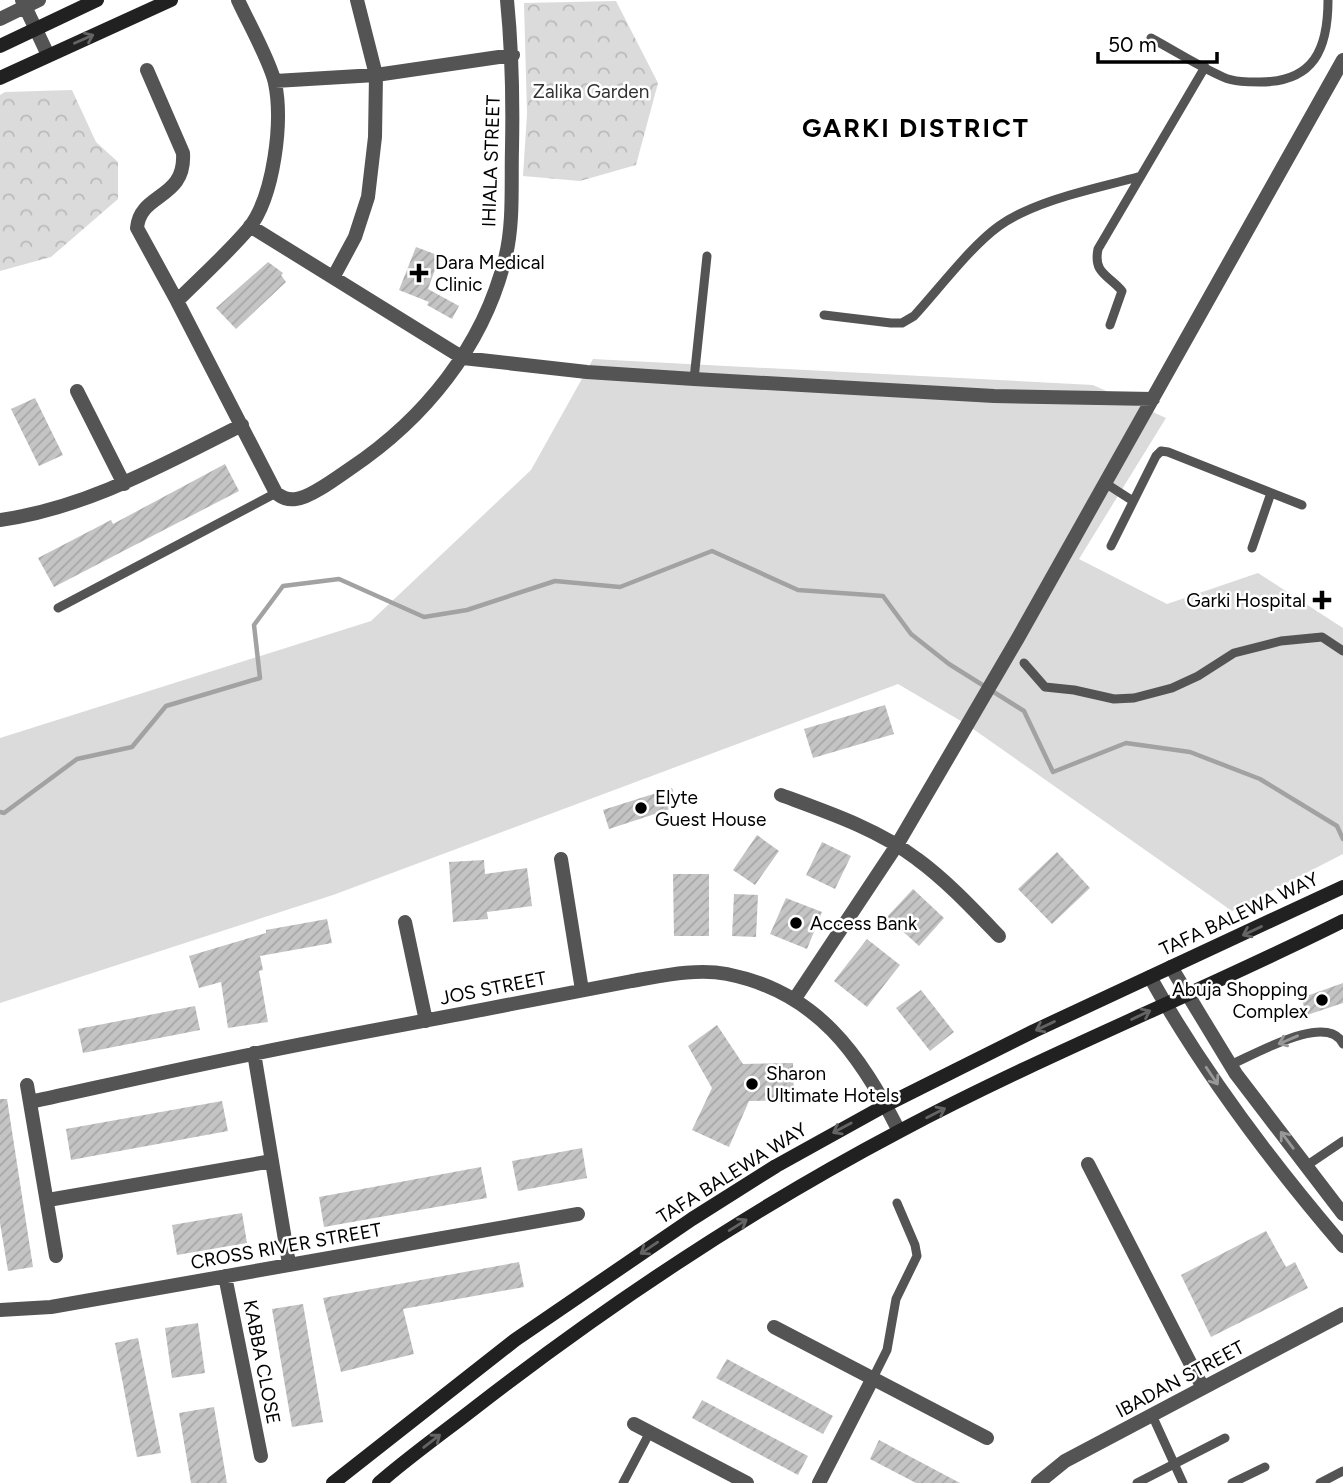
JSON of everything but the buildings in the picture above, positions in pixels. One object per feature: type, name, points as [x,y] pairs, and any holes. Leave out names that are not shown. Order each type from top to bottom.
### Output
[{"type":"main road","points":[[0,46],[97,0]]},
{"type":"main road","points":[[0,79],[171,0]]},
{"type":"main road","name":"TAFA BALEWA WAY","points":[[342,1480],[515,1340],[776,1166],[886,1105],[1343,887]]},
{"type":"main road","points":[[379,1483],[530,1365],[628,1296],[796,1189],[899,1131],[1343,920]]},
{"type":"street","points":[[177,300],[250,226],[264,195],[276,149],[279,116],[275,81],[238,0]]},
{"type":"street","points":[[334,276],[355,237],[368,197],[375,137],[376,75],[357,0]]},
{"type":"street","name":"IHIALA STREET","points":[[276,494],[285,499],[298,499],[335,479],[375,452],[400,431],[463,358],[479,328],[505,258],[510,216],[513,55],[507,0]]},
{"type":"street","points":[[0,19],[29,2],[35,29],[48,55]]},
{"type":"street","points":[[275,81],[376,75],[513,55]]},
{"type":"street","points":[[794,1000],[897,845],[1153,400],[1343,60]]},
{"type":"street","points":[[147,70],[183,152],[184,165],[180,177],[169,191],[144,208],[138,217],[137,228],[177,300],[276,494]]},
{"type":"street","points":[[250,226],[463,358],[587,372],[694,379],[993,396],[1153,400]]},
{"type":"street","points":[[77,391],[124,484]]},
{"type":"street","points":[[0,520],[56,509],[124,484],[242,425]]},
{"type":"street","points":[[781,795],[834,814],[897,845],[936,874],[999,936]]},
{"type":"street","points":[[561,859],[582,990]]},
{"type":"street","points":[[405,922],[425,1021]]},
{"type":"street","points":[[1171,967],[1230,1065],[1343,1214]]},
{"type":"street","name":"JOS STREET","points":[[30,1102],[254,1053],[582,990],[655,977],[694,973],[725,974],[755,982],[794,1000],[827,1023],[855,1054],[899,1131]]},
{"type":"street","points":[[1150,977],[1213,1079],[1279,1170],[1343,1246]]},
{"type":"street","points":[[254,1053],[289,1264]]},
{"type":"street","points":[[27,1085],[56,1256]]},
{"type":"street","points":[[48,1200],[272,1161]]},
{"type":"street","points":[[1088,1164],[1203,1388]]},
{"type":"street","name":"CROSS RIVER STREET","points":[[0,1310],[51,1307],[578,1214]]},
{"type":"street","name":"KABBA CLOSE","points":[[225,1276],[261,1456]]},
{"type":"street","name":"IBADAN STREET","points":[[1038,1483],[1065,1461],[1343,1314]]},
{"type":"street","points":[[774,1327],[987,1437]]},
{"type":"street","points":[[819,1483],[873,1378]]},
{"type":"street","points":[[634,1424],[747,1483]]},
{"type":"lane","points":[[1151,38],[1225,78],[1250,82],[1291,79],[1304,72],[1320,50],[1326,37],[1328,0]]},
{"type":"lane","points":[[1110,326],[1122,291],[1101,272],[1096,260],[1098,249],[1205,68]]},
{"type":"lane","points":[[824,315],[902,323],[914,316],[986,236],[1010,219],[1035,207],[1141,176]]},
{"type":"lane","points":[[694,379],[707,256]]},
{"type":"lane","points":[[1111,546],[1161,451],[1302,505]]},
{"type":"lane","points":[[1105,484],[1133,501]]},
{"type":"lane","points":[[1252,548],[1271,493]]},
{"type":"lane","points":[[58,608],[276,494]]},
{"type":"lane","points":[[1024,663],[1045,687],[1114,699],[1134,698],[1172,688],[1198,676],[1234,653],[1281,641],[1322,637],[1343,651]]},
{"type":"lane","points":[[1230,1065],[1308,1031],[1331,1032],[1340,1037],[1343,1044]]},
{"type":"lane","points":[[1306,1166],[1343,1141]]},
{"type":"lane","points":[[873,1378],[887,1350],[896,1299],[916,1256],[915,1245],[897,1203]]},
{"type":"lane","points":[[1152,1415],[1183,1483]]},
{"type":"lane","points":[[623,1483],[650,1432]]},
{"type":"lane","points":[[1137,1483],[1225,1438]]},
{"type":"lane","points":[[1232,1483],[1265,1467]]},
{"type":"lane","points":[[1320,1483],[1343,1471]]},
{"type":"green space","name":"Zalika Garden","points":[[616,1],[658,83],[636,165],[580,181],[523,176],[527,114],[524,3]]},
{"type":"green space","points":[[72,90],[96,142],[118,162],[118,199],[51,257],[0,271],[0,95],[5,92]]},
{"type":"green space","points":[[593,359],[1093,385],[1166,418],[1079,559],[1167,604],[1258,573],[1343,628],[1343,854],[1232,911],[966,724],[898,684],[333,895],[0,1003],[0,738],[371,621],[531,470]]},
{"type":"waterway","points":[[0,812],[4,813],[77,759],[132,747],[166,706],[260,678],[254,625],[283,586],[339,579],[424,617],[467,610],[555,581],[620,587],[712,551],[798,590],[883,596],[911,634],[949,664],[1024,711],[1053,772],[1126,743],[1190,752],[1260,779],[1337,826],[1343,839]]},
{"type":"place","name":"Dara Medical Clinic","points":[[419,273]]},
{"type":"place","name":"Garki Hospital","points":[[1322,600]]},
{"type":"place","name":"Elyte Guest House","points":[[641,808]]},
{"type":"place","name":"Access Bank","points":[[796,923]]},
{"type":"place","name":"Abuja Shopping Complex","points":[[1322,1000]]},
{"type":"place","name":"Sharon Ultimate Hotels","points":[[752,1084]]},
{"type":"district","name":"GARKI DISTRICT","points":[[916,128]]}]
